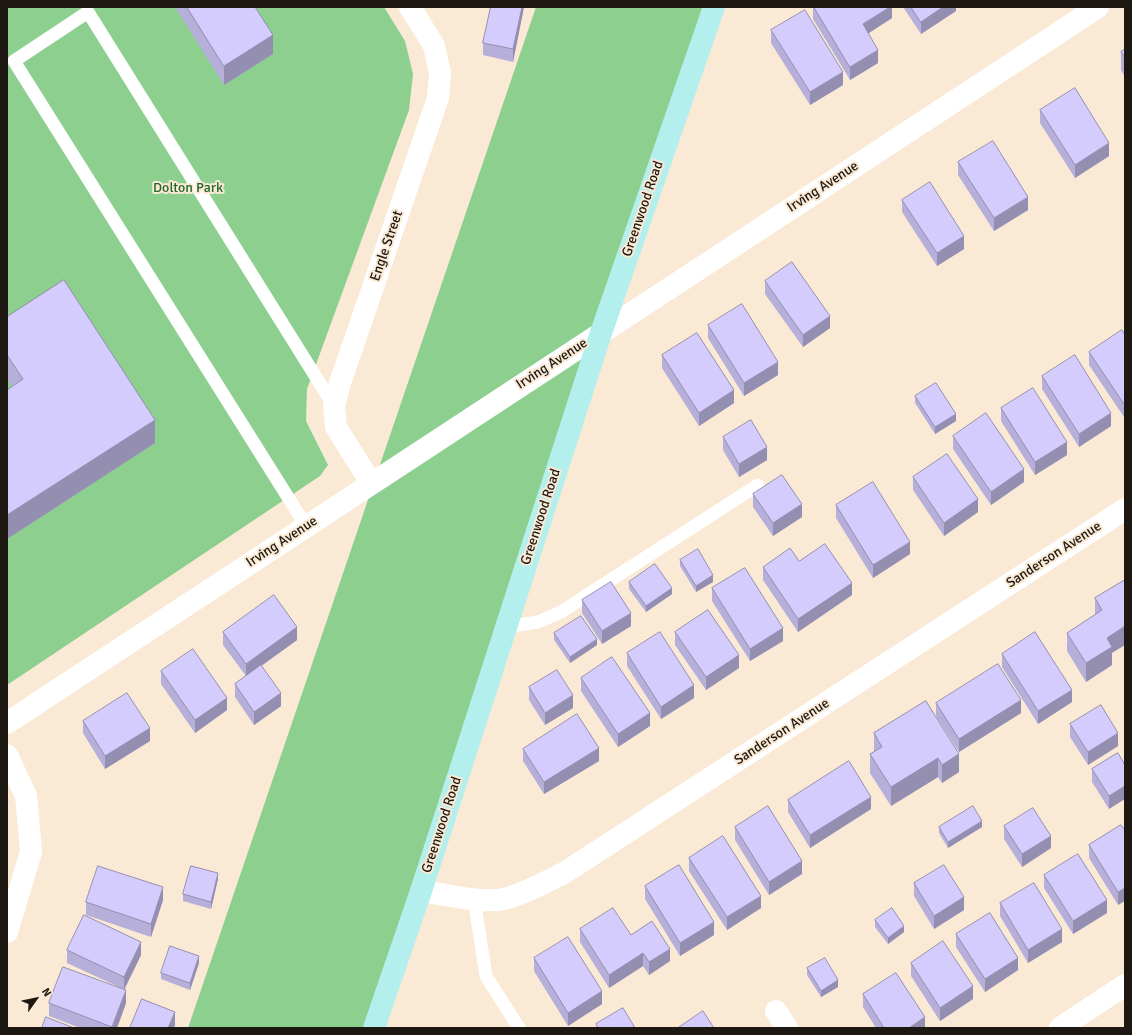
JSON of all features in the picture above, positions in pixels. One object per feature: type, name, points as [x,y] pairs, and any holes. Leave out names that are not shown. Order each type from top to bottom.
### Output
[{"type":"street","name":"Engle Street","points":[[371,483],[336,427],[334,406],[340,383],[438,98],[440,73],[434,46],[410,7]]},
{"type":"street","name":"Greenwood Road","points":[[374,1028],[421,891],[600,333],[714,7]]},
{"type":"street","name":"Irving Avenue","points":[[7,723],[1098,7]]},
{"type":"street","name":"Sanderson Avenue","points":[[421,891],[474,899],[504,899],[534,888],[564,873],[1125,509]]},
{"type":"street","points":[[7,755],[26,796],[31,852],[7,932]]},
{"type":"street","points":[[1060,1028],[1125,985]]},
{"type":"lane","points":[[306,526],[14,61],[86,10],[334,406]]},
{"type":"lane","points":[[506,626],[538,622],[561,612],[758,485]]},
{"type":"lane","points":[[474,899],[486,976],[519,1028]]},
{"type":"green space","name":"Dolton Park","points":[[7,7],[384,7],[405,41],[413,74],[409,110],[307,389],[306,421],[328,465],[320,476],[7,685]]},
{"type":"green space","points":[[536,7],[714,7],[367,1028],[188,1028]]},
{"type":"building","points":[[187,7],[255,7],[273,35],[224,66]]},
{"type":"building","points":[[491,7],[522,7],[513,49],[483,43]]},
{"type":"building","points":[[814,7],[890,7],[863,24],[878,50],[850,67]]},
{"type":"building","points":[[911,7],[943,7],[921,22]]},
{"type":"building","points":[[805,10],[843,72],[810,92],[771,30]]},
{"type":"building","points":[[1125,49],[1125,58],[1121,52]]},
{"type":"building","points":[[1075,88],[1109,143],[1075,165],[1040,110]]},
{"type":"building","points":[[993,141],[1028,197],[994,218],[958,162]]},
{"type":"building","points":[[930,182],[964,236],[937,253],[902,200]]},
{"type":"building","points":[[792,262],[830,316],[803,335],[765,281]]},
{"type":"building","points":[[64,280],[155,420],[7,515],[7,390],[23,379],[7,355],[7,317]]},
{"type":"building","points":[[742,304],[778,362],[744,383],[708,325]]},
{"type":"building","points":[[1122,330],[1125,335],[1124,404],[1089,352]]},
{"type":"building","points":[[697,333],[734,390],[699,413],[662,355]]},
{"type":"building","points":[[1075,355],[1111,413],[1079,434],[1042,376]]},
{"type":"building","points":[[936,383],[956,414],[935,427],[915,396]]},
{"type":"building","points":[[1033,388],[1067,442],[1035,462],[1001,408]]},
{"type":"building","points":[[986,413],[1024,469],[991,492],[953,436]]},
{"type":"building","points":[[751,420],[767,447],[739,464],[723,437]]},
{"type":"building","points":[[947,454],[978,499],[944,523],[913,477]]},
{"type":"building","points":[[782,475],[802,504],[773,523],[753,494]]},
{"type":"building","points":[[873,482],[910,542],[873,565],[836,505]]},
{"type":"building","points":[[825,544],[852,583],[798,619],[763,567],[790,548],[799,561]]},
{"type":"building","points":[[698,549],[713,575],[696,586],[680,560]]},
{"type":"building","points":[[655,564],[672,588],[646,606],[629,582]]},
{"type":"building","points":[[745,568],[783,628],[750,649],[712,588]]},
{"type":"building","points":[[1125,580],[1125,626],[1107,638],[1112,647],[1086,663],[1067,633],[1102,610],[1095,598]]},
{"type":"building","points":[[611,582],[631,613],[602,631],[582,600]]},
{"type":"building","points":[[274,595],[297,627],[246,664],[223,632]]},
{"type":"building","points":[[708,610],[739,655],[706,677],[675,632]]},
{"type":"building","points":[[581,616],[597,639],[570,657],[554,633]]},
{"type":"building","points":[[660,632],[694,685],[661,707],[627,653]]},
{"type":"building","points":[[1035,632],[1072,690],[1038,711],[1002,654]]},
{"type":"building","points":[[193,649],[227,698],[195,720],[161,671]]},
{"type":"building","points":[[612,657],[650,713],[618,734],[581,678]]},
{"type":"building","points":[[998,664],[1021,700],[959,739],[936,703]]},
{"type":"building","points":[[261,665],[281,693],[254,712],[235,684]]},
{"type":"building","points":[[557,670],[573,695],[545,713],[529,687]]},
{"type":"building","points":[[127,693],[150,728],[105,756],[83,721]]},
{"type":"building","points":[[926,701],[959,754],[942,765],[938,758],[891,787],[870,754],[882,747],[874,733]]},
{"type":"building","points":[[1101,705],[1118,733],[1088,752],[1070,724]]},
{"type":"building","points":[[577,714],[599,748],[544,782],[523,749]]},
{"type":"building","points":[[1118,753],[1125,765],[1125,786],[1109,796],[1092,769]]},
{"type":"building","points":[[849,761],[871,797],[810,835],[788,800]]},
{"type":"building","points":[[768,806],[802,861],[769,882],[735,827]]},
{"type":"building","points":[[973,806],[982,821],[948,842],[939,827]]},
{"type":"building","points":[[1033,808],[1051,836],[1022,854],[1004,826]]},
{"type":"building","points":[[1121,825],[1125,830],[1125,888],[1118,892],[1089,845]]},
{"type":"building","points":[[723,836],[761,896],[727,917],[689,858]]},
{"type":"building","points":[[1078,854],[1107,900],[1073,921],[1044,875]]},
{"type":"building","points":[[679,865],[714,922],[680,943],[645,886]]},
{"type":"building","points":[[944,865],[964,897],[934,916],[914,883]]},
{"type":"building","points":[[98,866],[163,887],[151,924],[86,902]]},
{"type":"building","points":[[191,866],[218,873],[211,902],[183,894]]},
{"type":"building","points":[[1034,883],[1062,929],[1028,950],[1000,903]]},
{"type":"building","points":[[613,908],[631,935],[652,921],[670,949],[649,962],[643,953],[609,975],[580,929]]},
{"type":"building","points":[[892,908],[904,926],[888,938],[875,920]]},
{"type":"building","points":[[990,913],[1018,958],[985,979],[956,934]]},
{"type":"building","points":[[84,915],[141,942],[124,977],[67,950]]},
{"type":"building","points":[[568,937],[602,991],[568,1013],[534,958]]},
{"type":"building","points":[[943,941],[973,986],[940,1008],[911,963]]},
{"type":"building","points":[[170,946],[199,956],[190,983],[161,973]]},
{"type":"building","points":[[825,958],[838,980],[821,991],[807,968]]},
{"type":"building","points":[[63,967],[126,990],[112,1027],[49,1003]]},
{"type":"building","points":[[896,973],[925,1017],[909,1028],[884,1028],[863,994]]},
{"type":"building","points":[[142,999],[175,1012],[168,1028],[130,1028]]},
{"type":"building","points":[[623,1008],[635,1028],[598,1028],[596,1024]]},
{"type":"building","points":[[703,1011],[714,1028],[678,1028]]},
{"type":"building","points":[[46,1017],[74,1028],[42,1028]]}]
